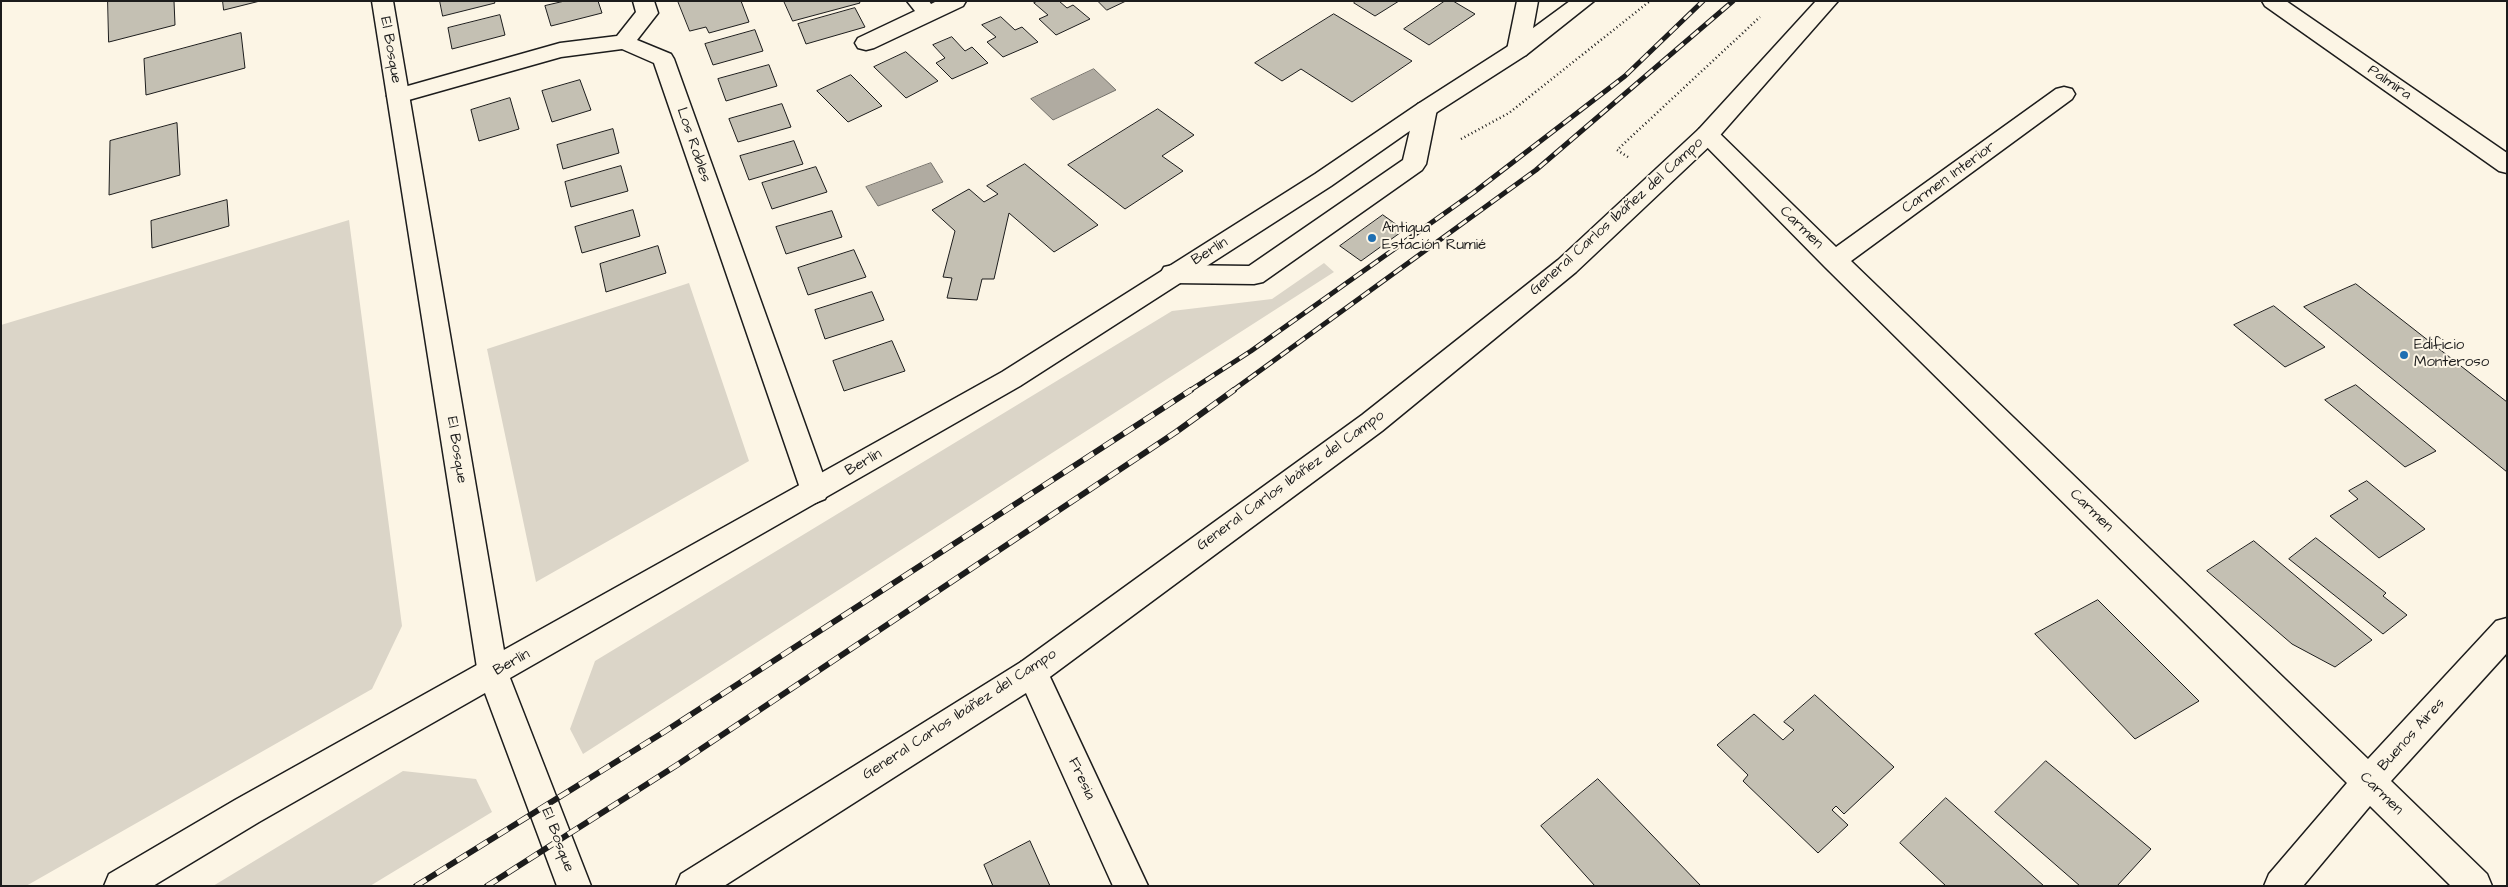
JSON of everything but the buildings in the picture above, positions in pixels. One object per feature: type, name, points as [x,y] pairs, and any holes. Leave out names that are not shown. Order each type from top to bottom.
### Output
[{"type":"street","name":"El Bosque","points":[[382,1],[493,674],[574,886]]},
{"type":"street","points":[[398,96],[560,50],[624,42],[647,13],[643,1]]},
{"type":"street","points":[[866,43],[923,7],[956,1]]},
{"type":"street","points":[[1518,50],[1528,1]]},
{"type":"street","name":"Berlín","points":[[121,886],[247,811],[493,674],[1011,379],[1323,180],[1426,109],[1518,50],[1584,1]]},
{"type":"street","name":"General Carlos Ibáñez del Campo","points":[[693,886],[1032,672],[1372,423],[1567,266],[1707,135],[1828,1]]},
{"type":"street","name":"Palmira","points":[[2272,1],[2507,165]]},
{"type":"street","name":"Los Robles","points":[[624,42],[663,59],[815,491]]},
{"type":"street","name":"Carmen Interior","points":[[1834,261],[2064,94]]},
{"type":"street","points":[[1173,274],[1254,274],[1414,164],[1426,109]]},
{"type":"street","name":"Carmen","points":[[1707,135],[2475,886]]},
{"type":"street","name":"Buenos Aires","points":[[2281,886],[2369,782],[2507,631]]},
{"type":"street","name":"Fresia","points":[[1032,672],[1131,886]]},
{"type":"path","points":[[1414,164],[1509,113],[1650,1]]},
{"type":"path","points":[[1632,160],[1617,150],[1760,17]]},
{"type":"shaded area","points":[[1094,69],[1116,90],[1053,120],[1031,99]]},
{"type":"shaded area","points":[[931,163],[943,182],[878,206],[866,187]]},
{"type":"shaded area","points":[[349,220],[402,626],[372,689],[26,886],[1,886],[1,325]]},
{"type":"shaded area","points":[[1324,263],[1334,272],[583,754],[570,729],[595,661],[1172,311],[1272,299]]},
{"type":"shaded area","points":[[689,283],[749,461],[536,582],[487,349]]},
{"type":"shaded area","points":[[403,771],[476,779],[492,812],[370,886],[213,886]]},
{"type":"railway","points":[[1189,391],[1251,351],[1473,193],[1625,76],[1703,1]]},
{"type":"railway","points":[[1232,391],[1536,170],[1733,1]]},
{"type":"railway","points":[[416,886],[664,732],[1191,390]]},
{"type":"railway","points":[[487,886],[677,765],[1176,432],[1234,390]]},
{"type":"place","name":"Antigua Estación Rumié","points":[[1372,238]]},
{"type":"place","name":"Edificio Monteroso","points":[[2404,355]]}]
